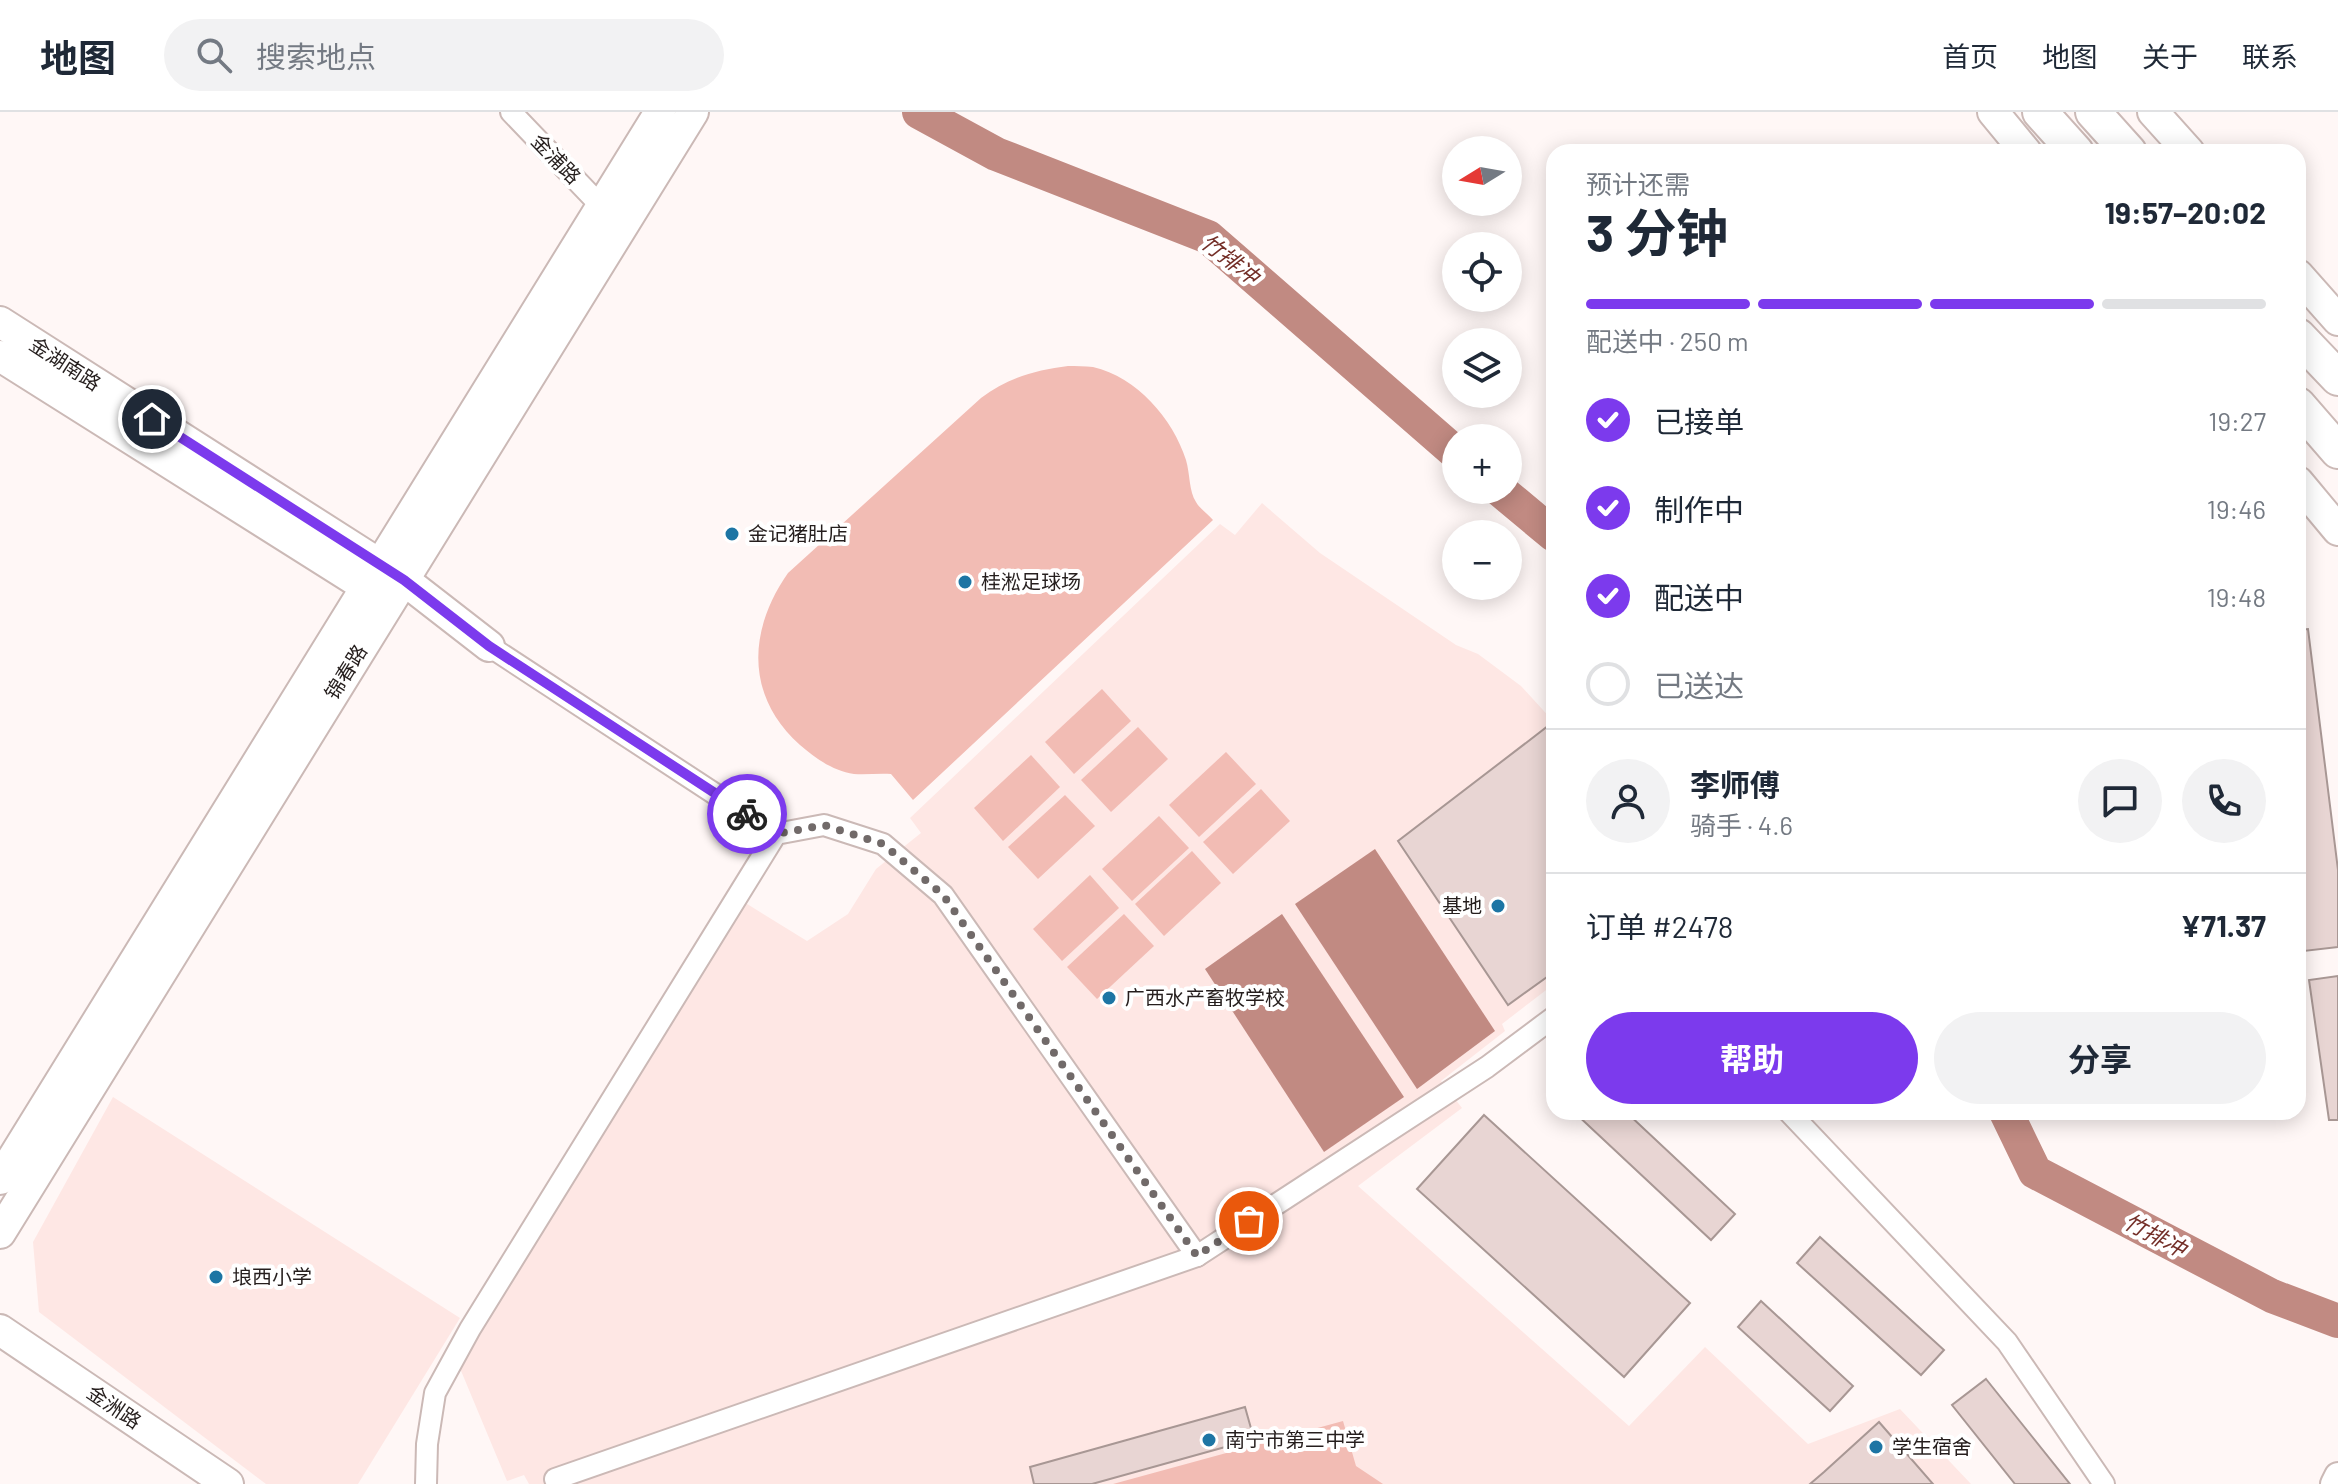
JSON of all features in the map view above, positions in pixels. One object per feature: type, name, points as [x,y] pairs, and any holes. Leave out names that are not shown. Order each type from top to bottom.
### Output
[{"type":"highway","points":[[2040,112],[2069,144]]},
{"type":"highway","points":[[2093,112],[2122,144]]},
{"type":"highway","points":[[2306,330],[2338,352]]},
{"type":"highway","points":[[2306,344],[2338,378]]},
{"type":"highway","points":[[2306,414],[2338,451]]},
{"type":"main road","name":"锦春路","points":[[0,1179],[385,583],[601,206],[657,134],[693,112]]},
{"type":"main road","points":[[1993,112],[2019,144]]},
{"type":"main road","points":[[2153,112],[2182,144]]},
{"type":"main road","name":"锦春路","points":[[0,1233],[385,583],[657,134]]},
{"type":"main road","points":[[2306,284],[2338,320]]},
{"type":"main road","name":"金湖南路","points":[[0,322],[385,583]]},
{"type":"main road","name":"金湖南路","points":[[0,356],[489,646]]},
{"type":"main road","points":[[2306,492],[2338,530]]},
{"type":"main road","name":"金洲路","points":[[0,1330],[228,1484]]},
{"type":"street","name":"金浦路","points":[[511,112],[601,206]]},
{"type":"street","name":"金湖南路","points":[[489,646],[776,834]]},
{"type":"street","points":[[426,1484],[427,1444],[435,1393],[470,1329],[776,834],[824,825],[883,844],[943,895],[1197,1256]]},
{"type":"street","points":[[555,1479],[1197,1256],[1487,1067],[1546,1023]]},
{"type":"street","points":[[1797,1120],[2007,1342],[2104,1484]]},
{"type":"street","points":[[2334,1484],[2338,1476]]},
{"type":"shaded area","name":"桂淞足球场","points":[[1068,366],[1093,367],[1109,372],[1151,402],[1180,445],[1194,498],[1213,520],[913,800],[891,774],[854,774],[839,770],[812,755],[782,726],[769,705],[761,684],[758,662],[765,617],[788,573],[981,398],[1022,376]]},
{"type":"shaded area","name":"广西水产畜牧学校","points":[[1262,503],[1320,553],[1456,645],[1478,654],[1521,686],[1546,713],[1546,990],[1502,1024],[1505,1031],[1441,1081],[1462,1108],[1358,1186],[1629,1426],[1705,1347],[1808,1444],[1900,1409],[1971,1484],[529,1484],[524,1475],[507,1481],[459,1366],[744,902],[807,941],[848,914],[876,869],[921,833],[910,818],[1220,524],[1235,535]]},
{"type":"shaded area","points":[[1102,689],[1131,721],[1074,774],[1045,742]]},
{"type":"shaded area","points":[[1138,727],[1168,759],[1111,812],[1081,780]]},
{"type":"shaded area","points":[[1226,752],[1256,784],[1199,837],[1169,805]]},
{"type":"shaded area","points":[[1031,755],[1060,787],[1003,841],[974,808]]},
{"type":"shaded area","points":[[1261,789],[1290,821],[1233,874],[1203,842]]},
{"type":"shaded area","points":[[1065,795],[1095,826],[1038,879],[1008,847]]},
{"type":"shaded area","points":[[1159,816],[1189,848],[1132,901],[1102,869]]},
{"type":"shaded area","points":[[1375,849],[1495,1031],[1417,1089],[1295,904]]},
{"type":"shaded area","points":[[1192,851],[1221,883],[1164,936],[1135,904]]},
{"type":"shaded area","points":[[1090,875],[1119,908],[1062,961],[1033,929]]},
{"type":"shaded area","points":[[1124,914],[1154,946],[1097,999],[1067,967]]},
{"type":"shaded area","points":[[1282,914],[1404,1097],[1324,1152],[1205,969]]},
{"type":"shaded area","name":"埌西小学","points":[[113,1097],[460,1318],[358,1484],[266,1484],[39,1312],[33,1242]]},
{"type":"shaded area","points":[[1343,1421],[1356,1466],[1383,1484],[1113,1484]]},
{"type":"building","points":[[2306,629],[2338,870],[2338,947],[2306,951]]},
{"type":"building","name":"基地","points":[[1546,728],[1546,978],[1508,1005],[1398,841]]},
{"type":"building","points":[[2338,976],[2338,1120],[2329,1120],[2309,980]]},
{"type":"building","points":[[1484,1115],[1690,1303],[1624,1377],[1417,1189]]},
{"type":"building","points":[[1583,1120],[1635,1120],[1735,1214],[1711,1240]]},
{"type":"building","points":[[1820,1237],[1944,1350],[1921,1375],[1797,1263]]},
{"type":"building","points":[[1761,1301],[1853,1386],[1830,1411],[1738,1327]]},
{"type":"building","points":[[1986,1379],[2070,1484],[2015,1484],[1952,1405]]},
{"type":"building","points":[[1245,1407],[1254,1439],[1092,1484],[1034,1484],[1030,1467]]},
{"type":"building","name":"学生宿舍","points":[[1879,1422],[1933,1484],[1810,1484],[1824,1472]]},
{"type":"waterway","name":"竹排冲","points":[[919,112],[996,154],[1208,237],[1442,441]]},
{"type":"waterway","name":"竹排冲","points":[[1517,504],[1546,528]]},
{"type":"waterway","name":"竹排冲","points":[[2010,1120],[2035,1172],[2272,1296],[2338,1321]]},
{"type":"way so far","points":[[747,814],[776,834],[824,825],[883,844],[943,895],[1197,1256],[1249,1221]]},
{"type":"place","name":"金记猪肚店","points":[[732,534]]},
{"type":"place","name":"桂淞足球场","points":[[965,582]]},
{"type":"place","name":"基地","points":[[1498,906]]},
{"type":"place","name":"广西水产畜牧学校","points":[[1109,998]]},
{"type":"place","name":"埌西小学","points":[[216,1277]]},
{"type":"place","name":"南宁市第三中学","points":[[1209,1440]]},
{"type":"place","name":"学生宿舍","points":[[1876,1447]]},
{"type":"route","points":[[152,419],[404,580],[489,646],[747,814]]}]
